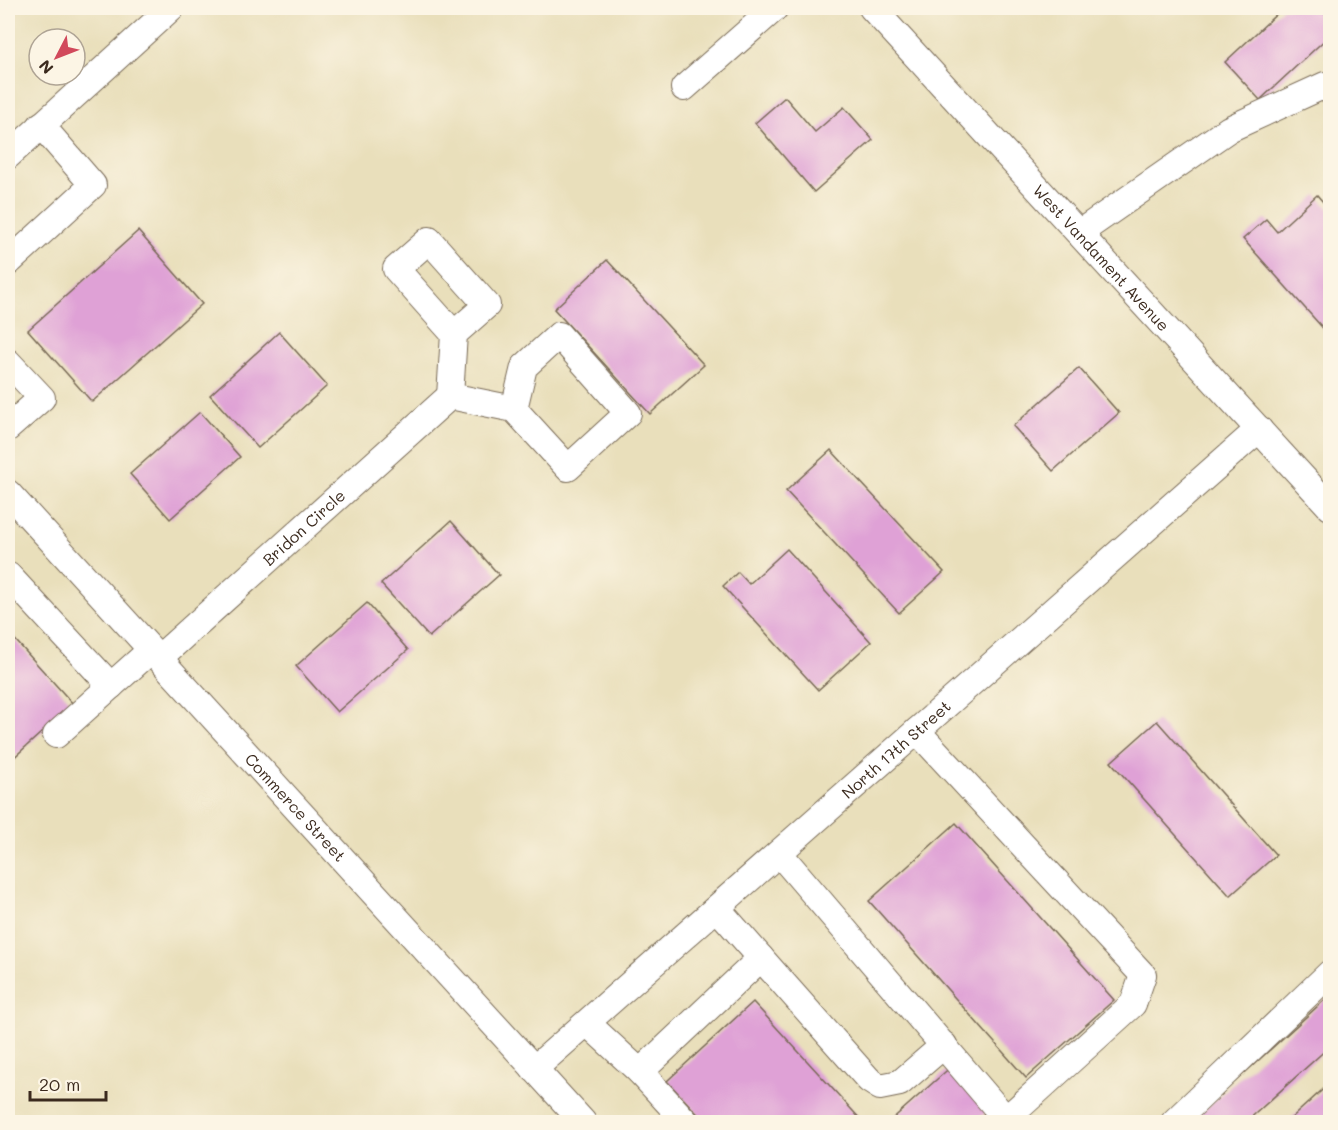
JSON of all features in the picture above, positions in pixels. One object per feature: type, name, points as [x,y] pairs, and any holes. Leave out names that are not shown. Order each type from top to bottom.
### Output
[{"type":"street","points":[[8,156],[171,8]]},
{"type":"street","points":[[684,88],[775,8]]},
{"type":"street","name":"West Vandament Avenue","points":[[872,8],[1330,507]]},
{"type":"street","points":[[1079,233],[1229,129],[1325,85],[1330,91]]},
{"type":"street","points":[[8,263],[93,185],[41,125]]},
{"type":"street","points":[[454,334],[450,396],[514,408],[568,468],[628,413],[559,335],[524,367],[514,408]]},
{"type":"street","points":[[8,362],[42,398],[8,428]]},
{"type":"street","name":"Bridon Circle","points":[[56,735],[111,686],[155,654],[450,396]]},
{"type":"street","name":"North 17th Street","points":[[534,1069],[1259,429]]},
{"type":"street","name":"Commerce Street","points":[[9,497],[583,1122]]},
{"type":"street","points":[[8,578],[9,576],[111,686]]},
{"type":"street","points":[[779,853],[944,1045],[1005,1121],[1133,1004],[1143,975],[917,731]]},
{"type":"street","points":[[717,908],[869,1080],[879,1087],[900,1083],[944,1045]]},
{"type":"street","points":[[640,1072],[761,958]]},
{"type":"street","points":[[1174,1122],[1330,974]]},
{"type":"street","points":[[587,1023],[640,1072],[682,1121]]},
{"type":"building","points":[[1283,8],[1320,8],[1330,18],[1330,35],[1260,100],[1225,62]]},
{"type":"building","points":[[785,97],[815,132],[844,107],[873,140],[814,192],[755,123]]},
{"type":"building","points":[[1317,195],[1330,210],[1330,336],[1243,239],[1266,219],[1277,232]]},
{"type":"building","points":[[138,231],[202,304],[92,402],[28,330]]},
{"type":"building","points":[[607,260],[704,365],[650,414],[554,309]]},
{"type":"building","points":[[279,332],[327,386],[258,448],[210,395]]},
{"type":"building","points":[[1079,368],[1119,413],[1053,471],[1013,426]]},
{"type":"building","points":[[200,412],[240,457],[170,519],[130,474]]},
{"type":"building","points":[[831,450],[944,572],[899,613],[786,491]]},
{"type":"building","points":[[451,521],[499,575],[429,637],[381,584]]},
{"type":"building","points":[[787,549],[871,642],[818,690],[723,586],[738,572],[749,584]]},
{"type":"building","points":[[367,603],[408,650],[337,712],[296,666]]},
{"type":"building","points":[[8,632],[73,704],[10,761],[8,758]]},
{"type":"building","points":[[1157,721],[1276,855],[1230,896],[1111,762]]},
{"type":"building","points":[[956,823],[1114,1000],[1026,1078],[869,901]]},
{"type":"building","points":[[1330,995],[1330,1046],[1246,1122],[1191,1122]]},
{"type":"building","points":[[753,1002],[863,1122],[705,1122],[667,1081]]},
{"type":"building","points":[[954,1064],[992,1107],[975,1122],[889,1122]]},
{"type":"building","points":[[1330,1083],[1330,1122],[1287,1122]]}]
